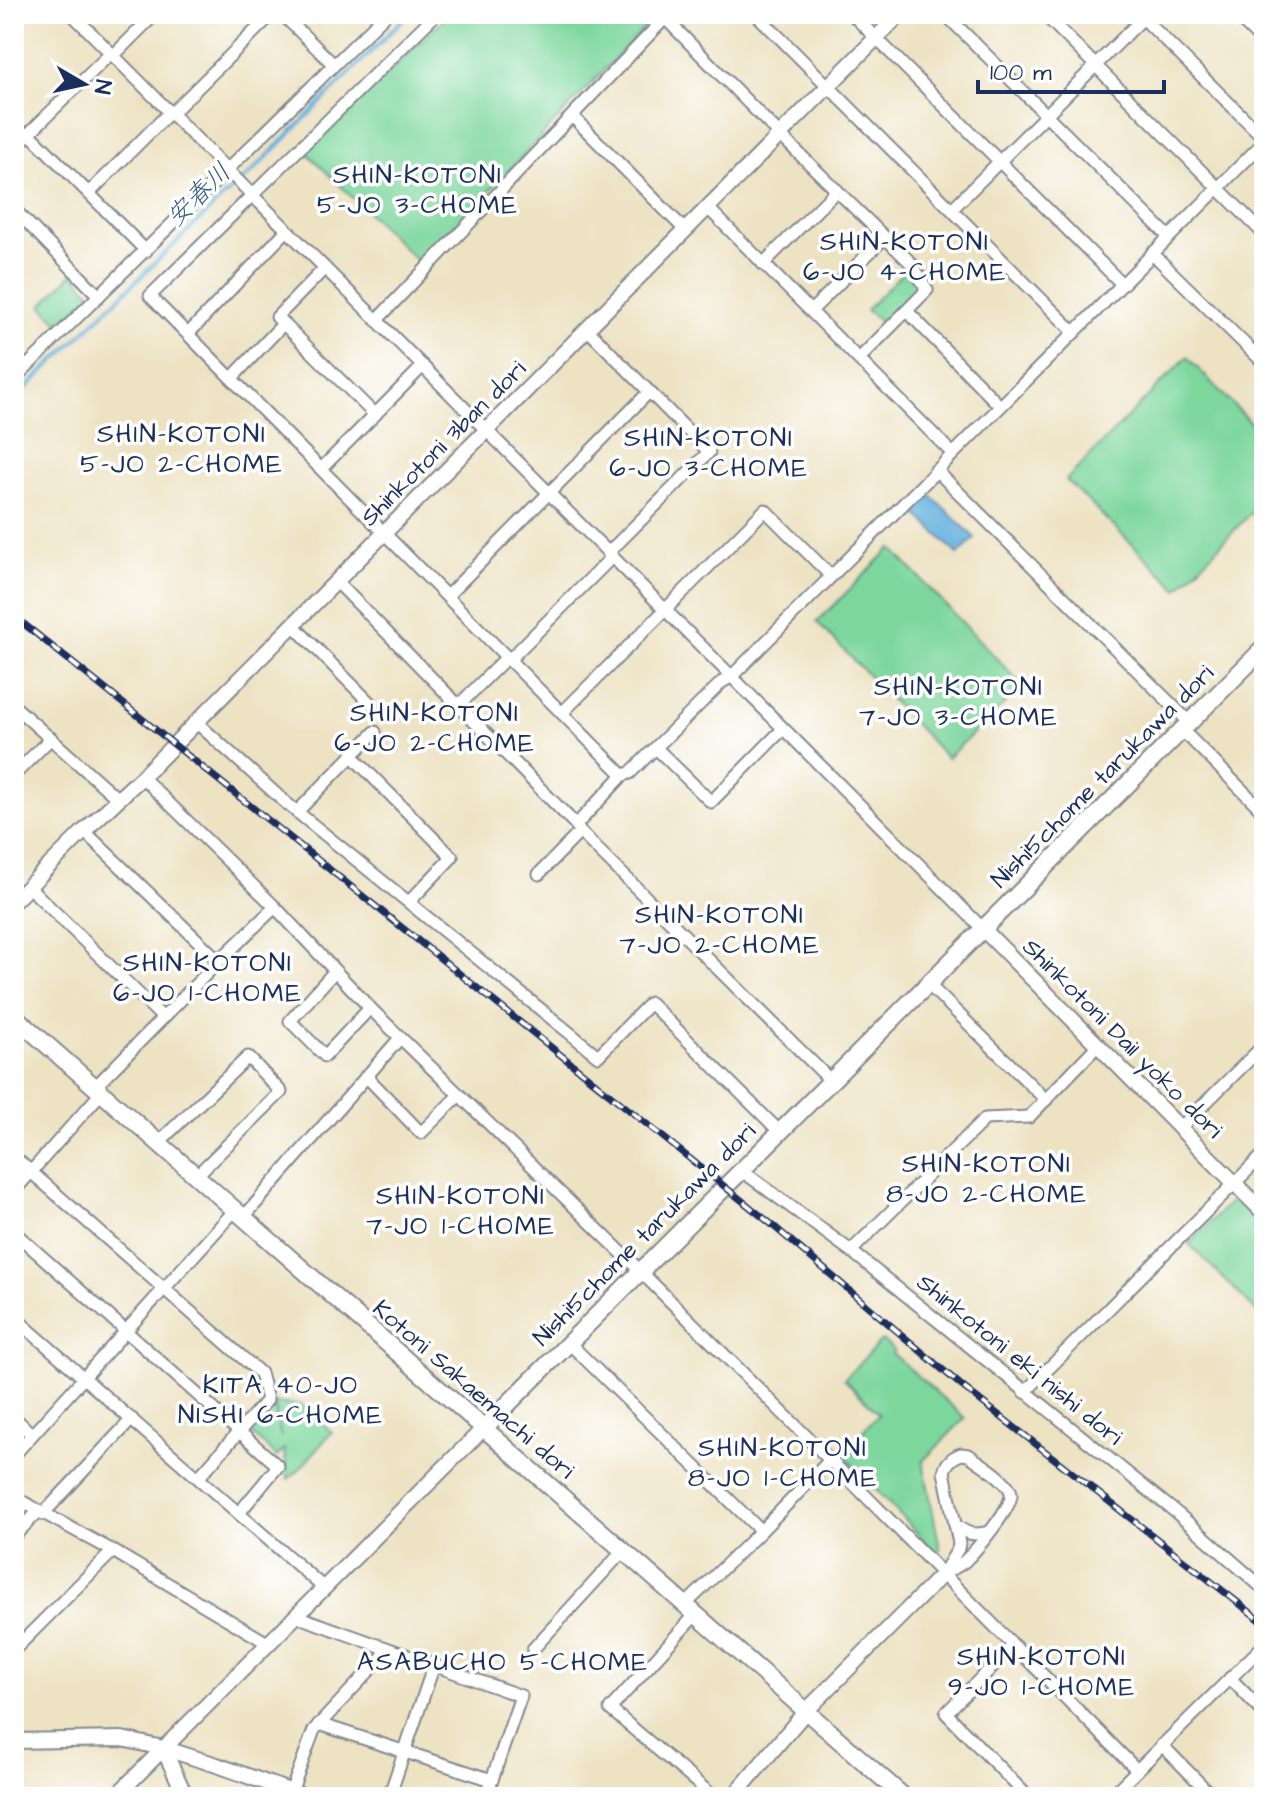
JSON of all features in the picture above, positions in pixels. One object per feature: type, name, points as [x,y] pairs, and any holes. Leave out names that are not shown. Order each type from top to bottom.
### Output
[{"type":"main road","name":"Nishi5chome tarukawa dori","points":[[484,1428],[1264,648]]},
{"type":"main road","name":"Kotoni Sakaemachi dori","points":[[14,1016],[904,1797]]},
{"type":"street","points":[[72,14],[983,929]]},
{"type":"street","points":[[14,148],[155,14]]},
{"type":"street","points":[[89,193],[272,14]]},
{"type":"street","points":[[282,14],[334,65]]},
{"type":"street","points":[[14,379],[231,174],[386,14]]},
{"type":"street","points":[[436,14],[250,192],[150,296],[623,775]]},
{"type":"street","points":[[756,14],[1074,332]]},
{"type":"street","points":[[852,14],[1122,284]]},
{"type":"street","name":"Shinkotoni 3ban dori","points":[[14,901],[142,777],[900,14]]},
{"type":"street","points":[[945,14],[1169,237]]},
{"type":"street","points":[[1044,14],[1264,234]]},
{"type":"street","points":[[1235,14],[1264,43]]},
{"type":"street","points":[[377,320],[665,15],[780,135],[912,264],[927,290],[859,359]]},
{"type":"street","points":[[539,874],[623,775],[630,773],[722,682],[731,677],[1264,140],[1143,15],[952,209]]},
{"type":"street","points":[[572,116],[685,230]]},
{"type":"street","points":[[29,133],[146,251]]},
{"type":"street","points":[[763,264],[837,190]]},
{"type":"street","points":[[707,207],[953,454]]},
{"type":"street","points":[[14,209],[99,296]]},
{"type":"street","points":[[188,334],[287,230]]},
{"type":"street","points":[[811,311],[884,238]]},
{"type":"street","points":[[1152,253],[1264,363]]},
{"type":"street","points":[[325,268],[277,317],[375,415]]},
{"type":"street","points":[[907,311],[1000,406]]},
{"type":"street","points":[[232,378],[284,323]]},
{"type":"street","points":[[459,705],[709,452],[587,329]]},
{"type":"street","points":[[14,354],[26,367]]},
{"type":"street","points":[[322,468],[423,366]]},
{"type":"street","points":[[447,596],[649,392]]},
{"type":"street","points":[[936,470],[1186,726],[1264,812]]},
{"type":"street","points":[[562,713],[765,510],[831,576]]},
{"type":"street","points":[[336,581],[831,1081]]},
{"type":"street","points":[[293,625],[373,706]]},
{"type":"street","points":[[14,706],[118,799]]},
{"type":"street","points":[[196,722],[297,812],[598,1056],[650,1003],[780,1132]]},
{"type":"street","points":[[656,748],[711,802],[783,729]]},
{"type":"street","points":[[297,812],[375,732]]},
{"type":"street","points":[[14,775],[51,738]]},
{"type":"street","points":[[352,756],[452,857],[409,902]]},
{"type":"street","points":[[142,777],[275,907],[400,1038],[641,1271],[1137,1770]]},
{"type":"street","points":[[84,831],[219,961]]},
{"type":"street","points":[[28,886],[163,1018]]},
{"type":"street","points":[[14,1191],[163,1018],[275,907]]},
{"type":"street","name":"Shinkotoni Dai1 yoko dori","points":[[983,929],[1264,1213]]},
{"type":"street","points":[[334,972],[290,1021],[325,1056],[370,1008]]},
{"type":"street","points":[[928,984],[1046,1100]]},
{"type":"street","points":[[14,1455],[163,1290],[239,1214],[400,1038]]},
{"type":"street","points":[[851,1251],[985,1119],[1029,1117],[1098,1045]]},
{"type":"street","points":[[1180,1128],[1264,1045]]},
{"type":"street","points":[[158,1143],[248,1057],[281,1092],[196,1176]]},
{"type":"street","points":[[366,1076],[421,1133],[459,1095]]},
{"type":"street","points":[[1025,1392],[1264,1154]]},
{"type":"street","points":[[14,1157],[260,1373],[267,1400],[199,1477]]},
{"type":"street","name":"Shinkotoni eki nishi dori","points":[[741,1170],[851,1251],[1178,1514],[1264,1589]]},
{"type":"street","points":[[14,1232],[278,1466],[239,1513]]},
{"type":"street","points":[[14,1317],[324,1588]]},
{"type":"street","points":[[569,1343],[761,1531]]},
{"type":"street","points":[[14,1417],[32,1435]]},
{"type":"street","points":[[14,1536],[132,1419]]},
{"type":"street","name":"Nishi5chome tarukawa dori","points":[[115,1797],[484,1428]]},
{"type":"street","points":[[733,1797],[806,1711],[943,1574],[959,1543],[944,1472],[955,1456],[969,1455],[1006,1483],[1012,1499],[964,1562],[943,1574]]},
{"type":"street","points":[[714,1797],[610,1709],[690,1610],[830,1460]]},
{"type":"street","points":[[14,1497],[113,1551],[269,1644]]},
{"type":"street","points":[[955,1525],[967,1534],[989,1532]]},
{"type":"street","points":[[14,1650],[113,1551]]},
{"type":"street","points":[[533,1649],[623,1551]]},
{"type":"street","points":[[296,1616],[521,1696],[486,1797]]},
{"type":"street","points":[[1110,1797],[1264,1645]]},
{"type":"street","points":[[1013,1646],[946,1713],[1028,1797]]},
{"type":"street","points":[[14,1741],[122,1739],[163,1748],[298,1794],[314,1730],[383,1656],[386,1648]]},
{"type":"street","points":[[389,1797],[434,1665]]},
{"type":"street","points":[[1230,1678],[1264,1713]]},
{"type":"street","points":[[319,1724],[492,1780]]},
{"type":"street","points":[[1162,1745],[1213,1797]]},
{"type":"street","points":[[163,1748],[186,1797]]},
{"type":"green space","points":[[449,14],[650,15],[649,23],[420,264],[306,152]]},
{"type":"green space","points":[[907,268],[920,289],[885,326],[866,310]]},
{"type":"green space","points":[[73,273],[92,294],[60,325],[42,305]]},
{"type":"green space","points":[[1187,357],[1264,437],[1264,499],[1178,589],[1066,480]]},
{"type":"green space","points":[[891,548],[1023,686],[947,758],[817,622]]},
{"type":"green space","points":[[1232,1200],[1239,1201],[1264,1226],[1264,1319],[1189,1244]]},
{"type":"green space","points":[[882,1340],[894,1350],[892,1353],[965,1418],[923,1461],[940,1549],[936,1553],[841,1453],[879,1414],[844,1379]]},
{"type":"green space","points":[[272,1401],[281,1437],[275,1403],[301,1405],[332,1432],[288,1479],[284,1449],[277,1457],[247,1430]]},
{"type":"water","points":[[931,495],[975,538],[958,555],[915,512]]},
{"type":"waterway","name":"安春川","points":[[14,400],[251,173],[408,14]]},
{"type":"railway","points":[[14,616],[770,1223],[963,1387],[1264,1623]]},
{"type":"district","name":"SHIN-KOTONI 5-JO 3-CHOME","points":[[418,189]]},
{"type":"district","name":"SHIN-KOTONI 6-JO 4-CHOME","points":[[905,256]]},
{"type":"district","name":"SHIN-KOTONI 5-JO 2-CHOME","points":[[182,448]]},
{"type":"district","name":"SHIN-KOTONI 6-JO 3-CHOME","points":[[709,452]]},
{"type":"district","name":"SHIN-KOTONI 7-JO 3-CHOME","points":[[959,701]]},
{"type":"district","name":"SHIN-KOTONI 6-JO 2-CHOME","points":[[435,727]]},
{"type":"district","name":"SHIN-KOTONI 7-JO 2-CHOME","points":[[720,929]]},
{"type":"district","name":"SHIN-KOTONI 6-JO 1-CHOME","points":[[208,977]]},
{"type":"district","name":"SHIN-KOTONI 8-JO 2-CHOME","points":[[987,1178]]},
{"type":"district","name":"SHIN-KOTONI 7-JO 1-CHOME","points":[[461,1210]]},
{"type":"district","name":"KITA 40-JO NISHI 6-CHOME","points":[[281,1399]]},
{"type":"district","name":"SHIN-KOTONI 8-JO 1-CHOME","points":[[783,1462]]},
{"type":"district","name":"ASABUCHO 5-CHOME","points":[[503,1661]]},
{"type":"district","name":"SHIN-KOTONI 9-JO 1-CHOME","points":[[1042,1671]]}]
